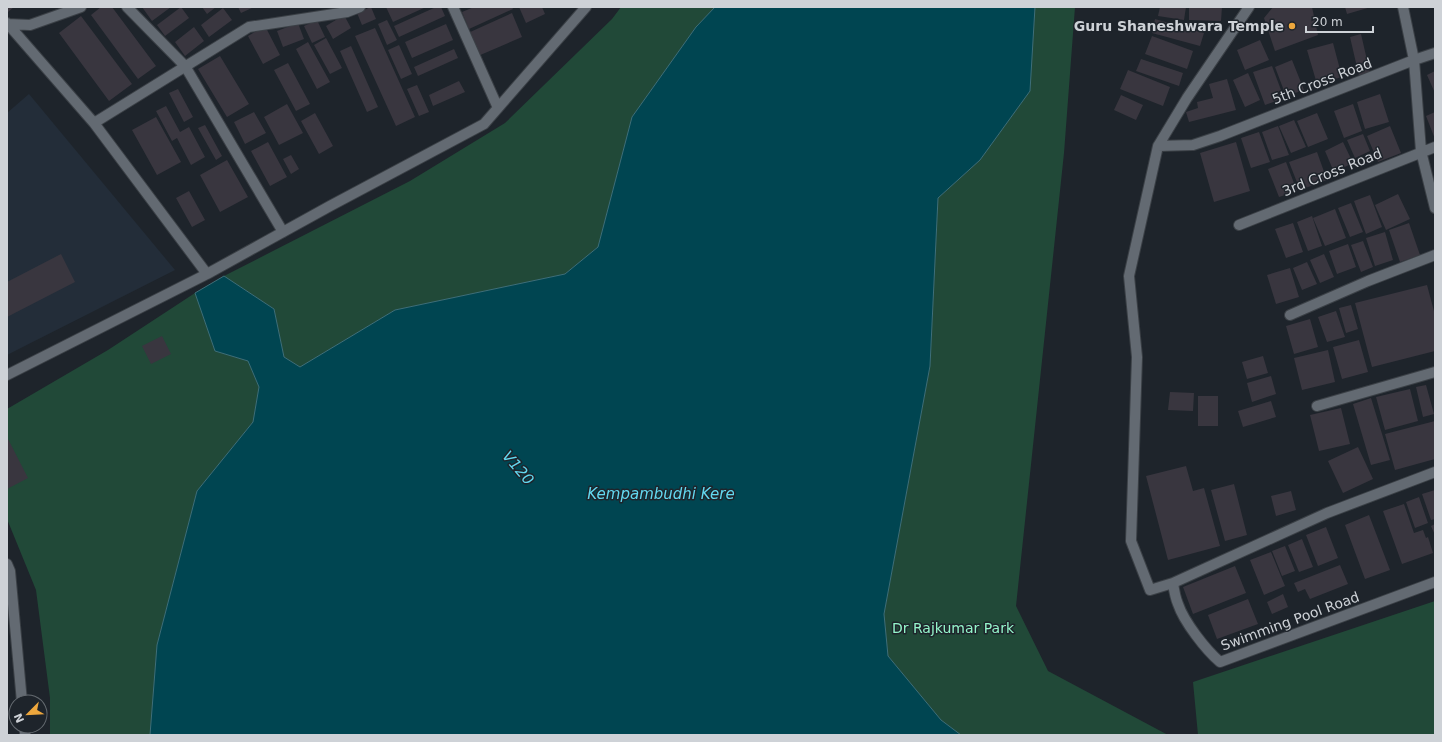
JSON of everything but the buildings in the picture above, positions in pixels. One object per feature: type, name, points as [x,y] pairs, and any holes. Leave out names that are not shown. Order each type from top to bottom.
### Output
[{"type":"street","points":[[7,24],[30,25],[81,7]]},
{"type":"street","points":[[127,7],[185,66],[283,232]]},
{"type":"street","points":[[94,124],[249,27],[347,12],[360,7]]},
{"type":"street","points":[[453,7],[498,108]]},
{"type":"street","points":[[7,375],[207,274],[484,124],[586,7]]},
{"type":"street","points":[[1249,7],[1187,98],[1158,146],[1129,276],[1137,357],[1130,541],[1150,590],[1173,583],[1327,512],[1435,472]]},
{"type":"street","points":[[1403,7],[1414,60],[1421,152],[1435,208]]},
{"type":"street","points":[[7,24],[94,124],[207,274]]},
{"type":"street","name":"5th Cross Road","points":[[1158,146],[1193,144],[1220,136],[1435,53]]},
{"type":"street","name":"3rd Cross Road","points":[[1239,225],[1435,147]]},
{"type":"street","points":[[1290,315],[1368,281],[1435,255]]},
{"type":"street","points":[[1317,406],[1435,372]]},
{"type":"street","points":[[7,564],[10,571],[21,694]]},
{"type":"street","name":"Swimming Pool Road","points":[[1173,583],[1178,605],[1193,631],[1211,654],[1220,662],[1435,582]]},
{"type":"shaded area","points":[[29,94],[175,270],[7,355],[7,113]]},
{"type":"green space","points":[[621,7],[715,7],[696,27],[632,117],[598,247],[565,274],[395,310],[300,367],[284,357],[274,309],[224,276],[410,181],[505,123],[612,19]]},
{"type":"green space","name":"Dr Rajkumar Park","points":[[1035,7],[1075,7],[1064,153],[1016,606],[1048,671],[1168,735],[961,735],[941,720],[888,656],[884,614],[930,366],[938,198],[980,160],[1030,91]]},
{"type":"green space","points":[[195,293],[215,351],[248,361],[259,387],[253,422],[197,491],[157,645],[150,735],[50,735],[50,698],[36,590],[7,519],[7,409],[108,350]]},
{"type":"green space","points":[[1435,601],[1435,735],[1198,735],[1193,682]]},
{"type":"water","name":"Kempambudhi Kere","points":[[715,7],[1035,7],[1030,91],[980,160],[938,198],[930,366],[884,614],[888,656],[941,720],[961,735],[150,735],[157,645],[197,491],[253,422],[259,387],[248,361],[215,351],[195,293],[224,276],[274,309],[284,357],[300,367],[395,310],[565,274],[598,247],[632,117],[696,27]]},
{"type":"place","name":"Guru Shaneshwara Temple","points":[[1292,26]]},
{"type":"water label","name":"V120","points":[[518,468]]}]
